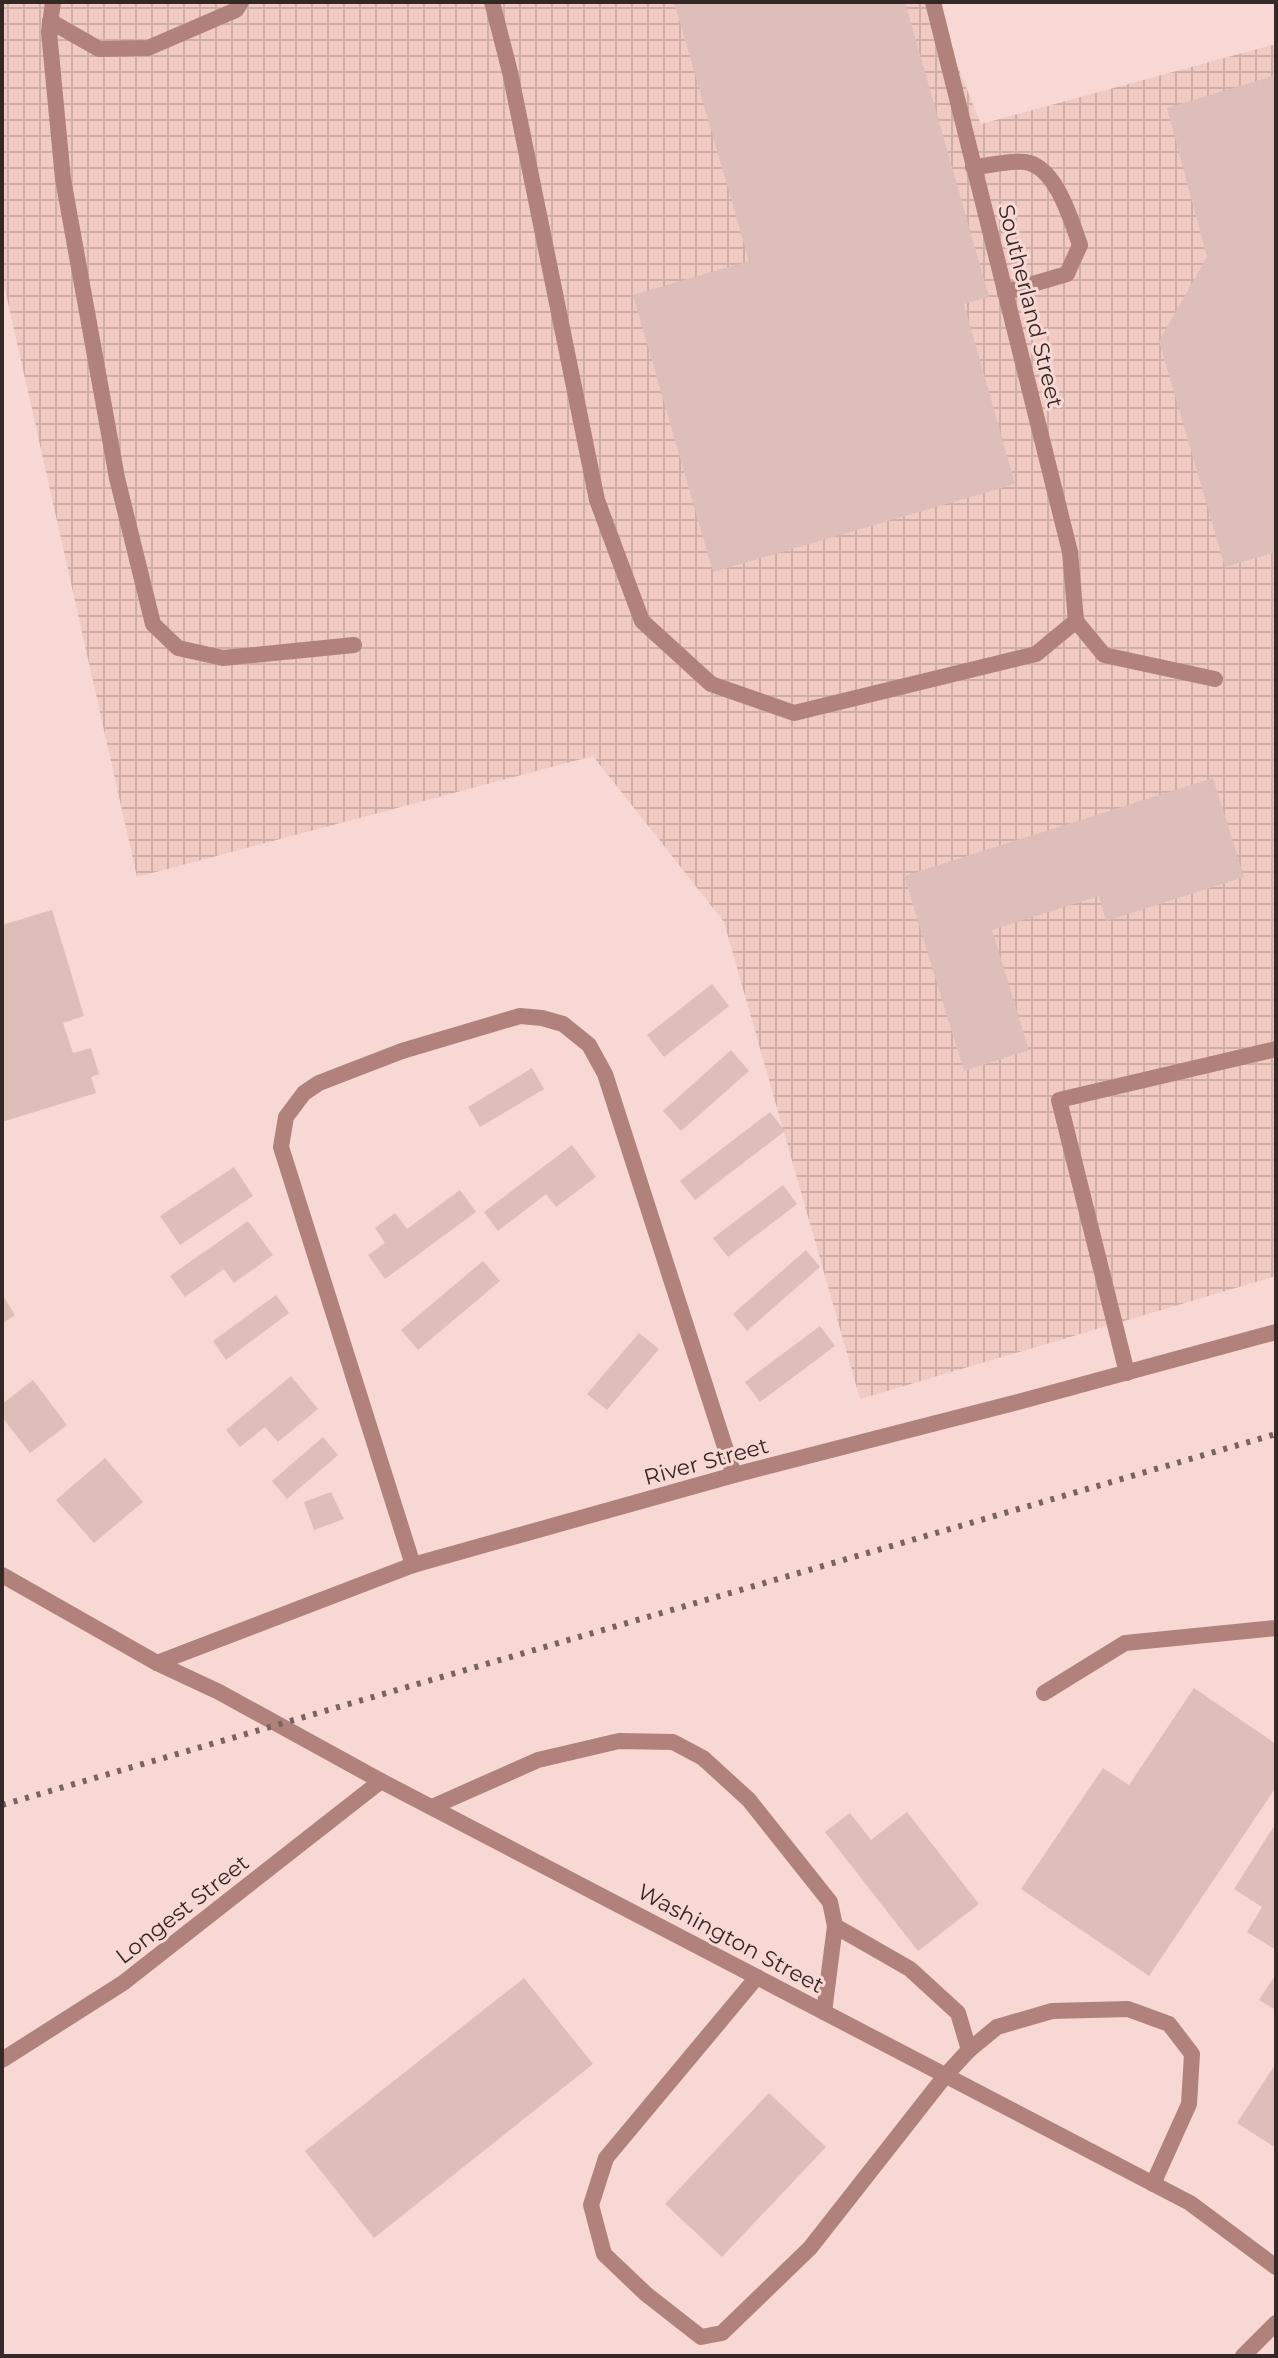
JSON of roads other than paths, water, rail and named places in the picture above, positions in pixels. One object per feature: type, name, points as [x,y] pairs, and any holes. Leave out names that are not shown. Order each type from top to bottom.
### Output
[{"type":"street","points":[[53,2],[49,32],[63,179],[117,478],[153,624],[178,648],[223,658],[354,645]]},
{"type":"street","points":[[50,21],[99,49],[148,48],[236,10],[241,2]]},
{"type":"street","points":[[492,2],[510,72],[597,500],[642,621],[711,684],[794,713],[1036,654],[1076,621],[1104,655],[1215,679]]},
{"type":"street","name":"Southerland Street","points":[[933,2],[1070,552],[1076,621]]},
{"type":"street","points":[[973,167],[1026,162],[1045,172],[1067,207],[1080,245],[1067,274],[1005,292]]},
{"type":"street","points":[[413,1565],[281,1147],[286,1117],[304,1093],[319,1083],[402,1051],[520,1016],[563,1024],[589,1045],[605,1074],[734,1475]]},
{"type":"street","points":[[1127,1373],[1059,1100],[1276,1049]]},
{"type":"street","name":"River Street","points":[[157,1663],[413,1565],[734,1475],[1276,1332]]},
{"type":"street","name":"Washington Street","points":[[2,1575],[157,1663],[219,1692],[381,1781],[1190,2203],[1276,2267]]},
{"type":"street","points":[[1044,1693],[1125,1643],[1276,1628]]},
{"type":"street","points":[[432,1807],[538,1760],[619,1741],[673,1742],[703,1758],[749,1800],[830,1902],[835,1926],[824,2012]]},
{"type":"street","name":"Longest Street","points":[[2,2060],[123,1983],[381,1781]]},
{"type":"street","points":[[835,1926],[910,1969],[949,2004],[958,2013],[969,2050]]},
{"type":"street","points":[[757,1977],[606,2158],[591,2205],[604,2254],[646,2294],[701,2337],[722,2333],[810,2248],[945,2076],[969,2050],[997,2027],[1052,2011],[1128,2009],[1169,2024],[1192,2054],[1189,2104],[1153,2184]]},
{"type":"street","points":[[1243,2356],[1276,2323]]},
{"type":"railway","points":[[2,1805],[1276,1434]]}]
